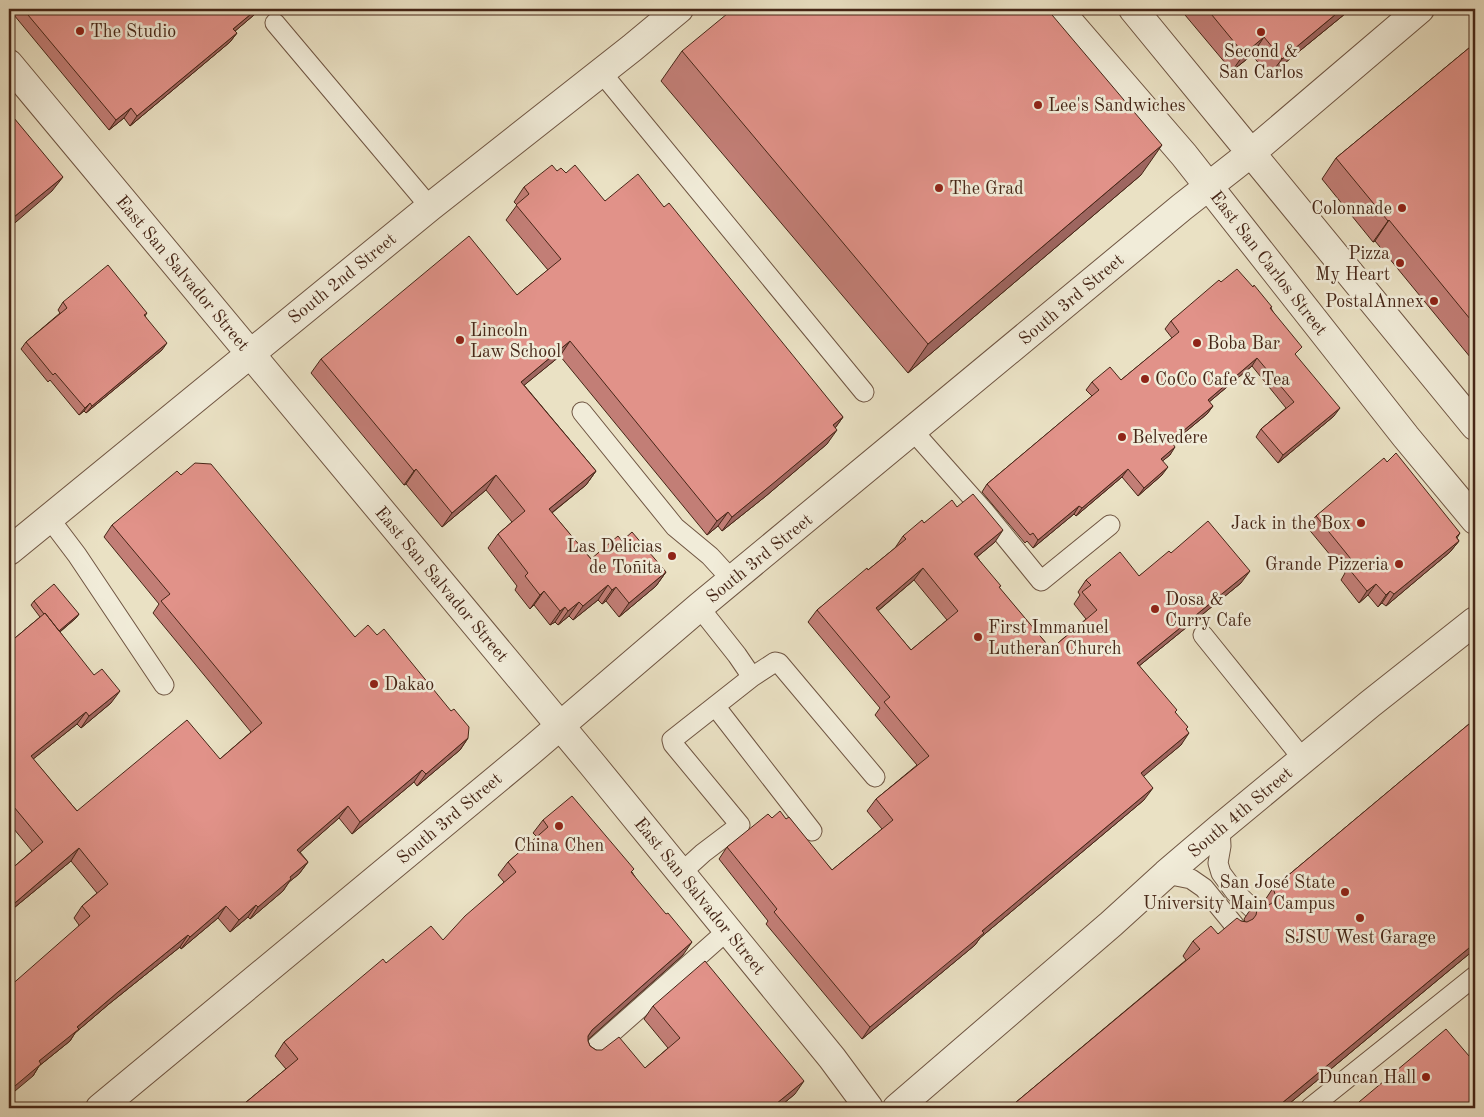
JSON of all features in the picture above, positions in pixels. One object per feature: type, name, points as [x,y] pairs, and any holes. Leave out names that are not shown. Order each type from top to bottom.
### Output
[{"type":"street","name":"South 2nd Street","points":[[9,551],[430,207],[679,9]]},
{"type":"street","name":"East San Carlos Street","points":[[1058,9],[1234,216],[1406,437],[1475,520]]},
{"type":"street","points":[[1133,9],[1475,426]]},
{"type":"street","name":"South 3rd Street","points":[[100,1108],[560,726],[699,607],[1208,186],[1251,153],[1412,12]]},
{"type":"street","name":"East San Salvador Street","points":[[9,64],[560,726],[832,1058],[869,1108]]},
{"type":"street","name":"South 4th Street","points":[[897,1108],[1220,828],[1475,621]]},
{"type":"lane","points":[[275,23],[430,207]]},
{"type":"lane","points":[[601,72],[864,392]]},
{"type":"lane","points":[[582,412],[675,527],[710,556],[732,580]]},
{"type":"lane","points":[[913,431],[1041,581],[1110,525]]},
{"type":"lane","points":[[49,518],[77,555],[164,685]]},
{"type":"lane","points":[[699,607],[752,677]]},
{"type":"lane","points":[[1204,635],[1303,760]]},
{"type":"lane","points":[[681,873],[703,853],[740,825],[673,744],[672,740],[752,677],[775,662],[779,663],[875,777]]},
{"type":"lane","points":[[715,706],[812,831]]},
{"type":"lane","points":[[1220,828],[1222,846],[1218,863],[1221,873],[1235,892],[1254,910]]},
{"type":"lane","points":[[1166,874],[1190,879],[1204,888],[1235,926]]},
{"type":"lane","points":[[590,1052],[728,930]]},
{"type":"lane","points":[[1310,1108],[1475,976]]},
{"type":"building","points":[[23,9],[257,9],[233,29],[237,33],[137,116],[131,108],[116,120]]},
{"type":"building","name":"The Grad","points":[[733,9],[1047,9],[1162,145],[928,344],[682,51]]},
{"type":"building","points":[[1207,9],[1342,9],[1282,59],[1264,37],[1244,54]]},
{"type":"building","name":"Colonnade","points":[[1475,43],[1474,185],[1475,325],[1336,158]]},
{"type":"building","points":[[9,112],[63,177],[9,221]]},
{"type":"building","points":[[552,165],[557,171],[561,168],[566,173],[575,165],[605,201],[638,174],[664,207],[669,203],[843,417],[833,425],[837,430],[776,481],[732,517],[728,512],[717,521],[570,341],[521,382],[596,471],[549,509],[591,559],[618,536],[622,541],[632,532],[666,572],[629,603],[616,587],[612,590],[608,585],[583,606],[579,602],[568,611],[565,607],[560,611],[544,591],[540,595],[525,576],[528,573],[498,534],[525,511],[496,475],[452,513],[416,469],[414,471],[321,359],[469,236],[517,295],[561,259],[516,205],[529,194],[524,187]]},
{"type":"building","points":[[108,265],[147,313],[144,315],[167,343],[92,406],[90,403],[85,408],[55,373],[53,375],[26,342],[67,308],[63,302]]},
{"type":"building","points":[[1237,269],[1253,287],[1254,285],[1302,347],[1295,354],[1340,408],[1283,455],[1261,429],[1294,402],[1257,358],[1208,400],[1213,406],[1171,441],[1175,447],[1161,459],[1168,467],[1144,488],[1128,469],[1082,508],[1079,506],[1038,540],[1033,533],[1030,535],[987,484],[1099,390],[1092,382],[1110,367],[1121,380],[1179,332],[1171,321],[1219,280],[1221,282]]},
{"type":"building","points":[[1396,453],[1460,533],[1456,537],[1459,541],[1394,594],[1390,591],[1386,595],[1376,584],[1367,591],[1349,569],[1355,564],[1316,516],[1384,458],[1387,462]]},
{"type":"building","points":[[195,463],[211,464],[355,637],[368,625],[377,635],[384,629],[451,711],[454,709],[469,727],[468,738],[426,774],[422,770],[360,822],[348,806],[297,850],[308,862],[258,907],[256,905],[239,920],[226,906],[190,937],[188,935],[118,992],[77,1027],[79,1029],[39,1061],[41,1064],[9,1091],[9,987],[90,916],[82,906],[108,884],[79,848],[9,908],[9,871],[43,842],[9,801],[9,643],[45,613],[94,675],[102,669],[120,691],[89,716],[86,712],[31,756],[77,811],[187,720],[220,759],[262,723],[161,601],[170,594],[112,525],[177,471],[181,475]]},
{"type":"building","points":[[973,494],[1003,530],[974,554],[1051,649],[1097,610],[1082,592],[1091,585],[1086,580],[1120,552],[1139,576],[1169,551],[1171,553],[1208,521],[1250,571],[1137,663],[1177,710],[1175,712],[1188,727],[1186,729],[1189,733],[1141,773],[1153,788],[982,931],[984,933],[870,1027],[774,912],[777,909],[727,847],[768,814],[772,818],[780,811],[786,819],[789,817],[832,870],[893,820],[876,799],[929,756],[884,702],[890,697],[817,610],[867,568],[868,570],[906,539],[903,536],[922,520],[924,523],[952,500],[957,507]],"holes":[[[923,568],[958,611],[911,650],[876,608]]]},
{"type":"building","points":[[54,584],[79,614],[59,631],[34,601]]},
{"type":"building","name":"San José State University Main Campus","points":[[1475,719],[1475,943],[1276,1108],[1009,1108],[1200,949],[1193,941],[1211,926],[1218,934],[1237,918],[1247,922],[1253,919],[1257,910],[1254,904],[1256,902],[1261,906],[1267,906],[1272,903],[1276,897],[1273,888]]},
{"type":"building","points":[[572,796],[634,869],[631,872],[692,942],[592,1030],[588,1036],[590,1046],[596,1050],[602,1050],[619,1037],[645,1068],[680,1038],[653,1006],[705,961],[804,1081],[771,1108],[239,1108],[298,1059],[284,1042],[383,959],[386,963],[431,926],[443,940],[465,916],[516,872],[508,862],[548,827],[543,820]]},
{"type":"building","points":[[1446,1029],[1475,1063],[1475,1108],[1364,1108],[1359,1102]]},
{"type":"place","name":"The Studio","points":[[80,31]]},
{"type":"place","name":"Second & San Carlos","points":[[1261,32]]},
{"type":"place","name":"Lee's Sandwiches","points":[[1038,105]]},
{"type":"place","name":"The Grad","points":[[939,188]]},
{"type":"place","name":"Colonnade","points":[[1402,208]]},
{"type":"place","name":"Pizza My Heart","points":[[1400,263]]},
{"type":"place","name":"PostalAnnex","points":[[1434,301]]},
{"type":"place","name":"Lincoln Law School","points":[[460,340]]},
{"type":"place","name":"Boba Bar","points":[[1197,343]]},
{"type":"place","name":"CoCo Cafe & Tea","points":[[1145,379]]},
{"type":"place","name":"Belvedere","points":[[1122,437]]},
{"type":"place","name":"Jack in the Box","points":[[1361,523]]},
{"type":"place","name":"Las Delicias de Toñita","points":[[672,556]]},
{"type":"place","name":"Grande Pizzeria","points":[[1399,564]]},
{"type":"place","name":"Dosa & Curry Cafe","points":[[1155,609]]},
{"type":"place","name":"First Immanuel Lutheran Church","points":[[978,637]]},
{"type":"place","name":"Dakao","points":[[374,684]]},
{"type":"place","name":"China Chen","points":[[559,826]]},
{"type":"place","name":"San José State University Main Campus","points":[[1345,892]]},
{"type":"place","name":"SJSU West Garage","points":[[1360,918]]},
{"type":"place","name":"Duncan Hall","points":[[1426,1077]]}]
